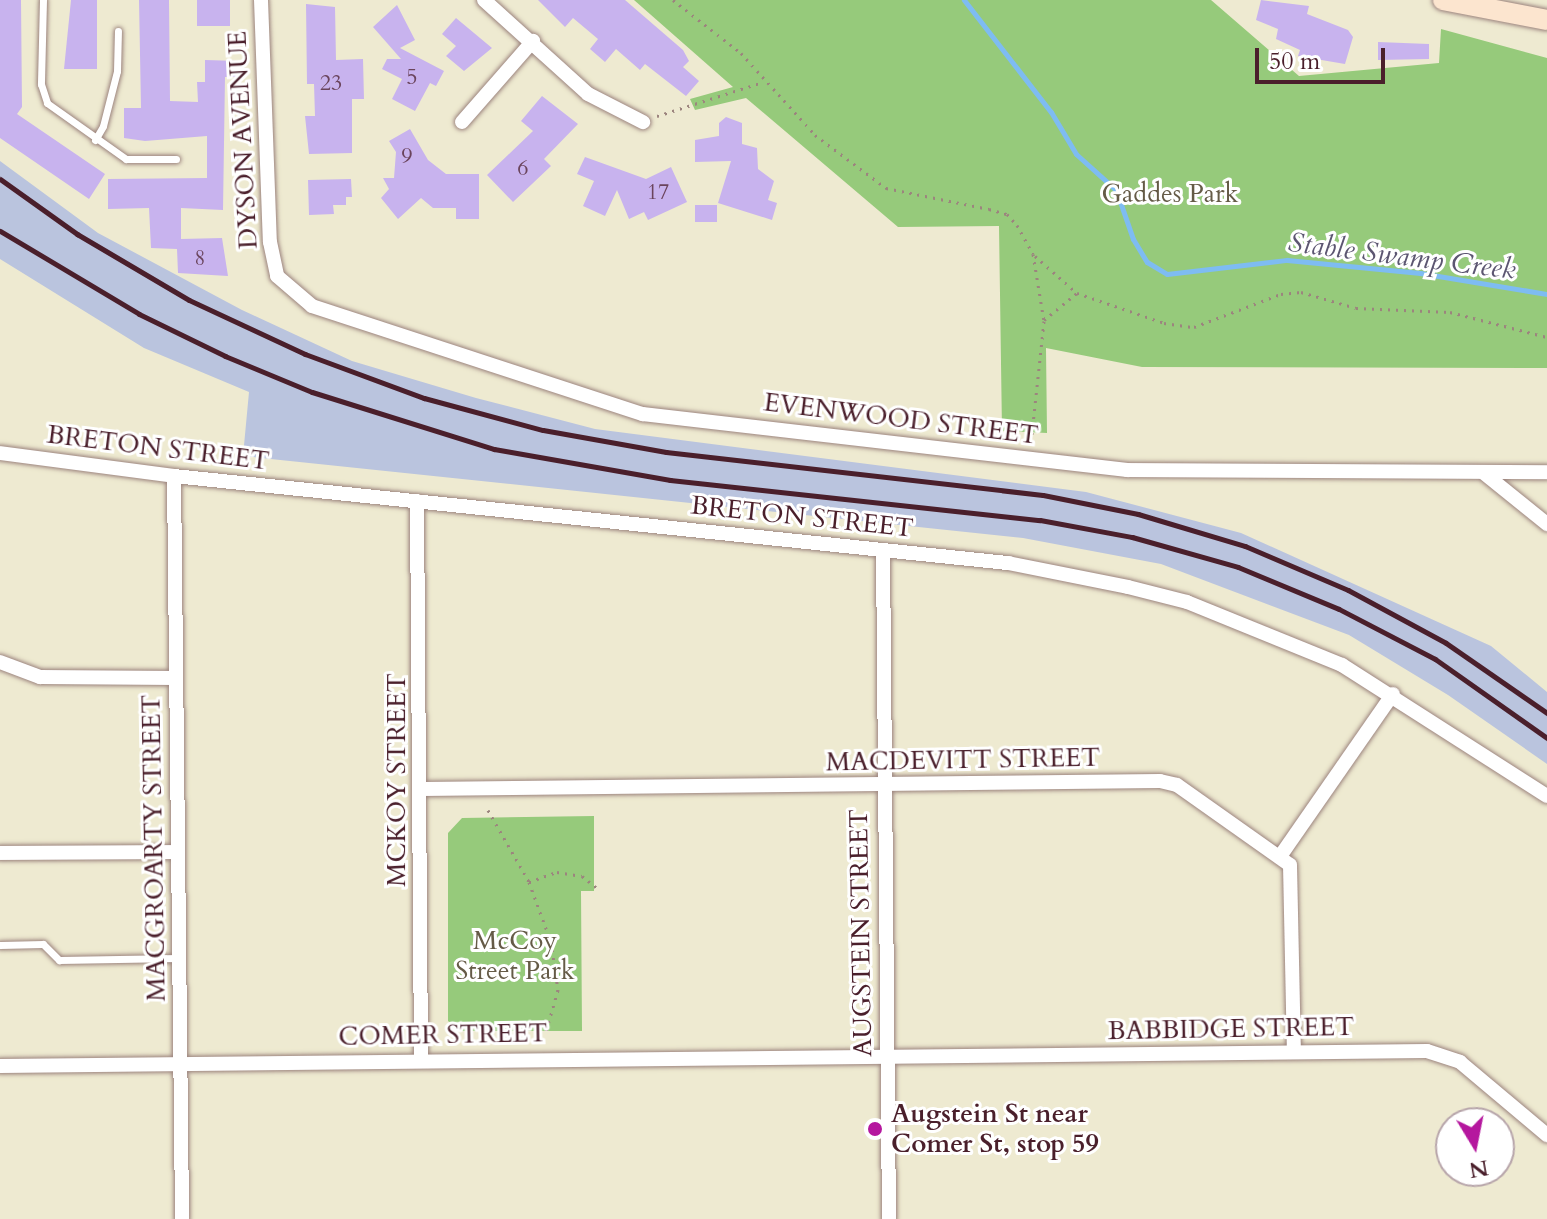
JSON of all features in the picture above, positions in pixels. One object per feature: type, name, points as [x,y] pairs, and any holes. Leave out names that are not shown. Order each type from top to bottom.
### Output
[{"type":"main road","points":[[1443,0],[1547,20]]},
{"type":"street","name":"DYSON AVENUE","points":[[261,0],[269,224],[277,276]]},
{"type":"street","points":[[484,0],[533,41],[588,94],[643,122]]},
{"type":"street","points":[[462,122],[533,41]]},
{"type":"street","name":"EVENWOOD STREET","points":[[277,276],[312,306],[643,414],[1127,470],[1547,472]]},
{"type":"street","name":"BRETON STREET","points":[[0,453],[174,476],[1008,563],[1187,602],[1342,665],[1393,694],[1547,796]]},
{"type":"street","points":[[1485,474],[1547,524]]},
{"type":"street","name":"MACGROARTY STREET","points":[[174,476],[182,1219]]},
{"type":"street","name":"MCKOY STREET","points":[[417,501],[422,789],[421,1059]]},
{"type":"street","name":"AUGSTEIN STREET","points":[[883,550],[889,1219]]},
{"type":"street","points":[[0,662],[40,677],[176,678]]},
{"type":"street","points":[[1294,1052],[1294,890],[1290,865],[1281,855],[1393,694]]},
{"type":"street","name":"MACDEVITT STREET","points":[[422,789],[1160,781],[1177,785],[1281,855]]},
{"type":"street","points":[[0,853],[178,852]]},
{"type":"street","name":"BABBIDGE STREET","points":[[887,1056],[1294,1052],[1444,1054],[1547,1135]]},
{"type":"street","name":"COMER STREET","points":[[0,1066],[887,1056]]},
{"type":"lane","points":[[43,0],[41,84],[47,103],[95,140],[126,159],[176,159]]},
{"type":"lane","points":[[95,140],[103,126],[117,71],[118,31]]},
{"type":"lane","points":[[0,945],[43,944],[59,960],[178,958]]},
{"type":"path","points":[[673,0],[741,53],[763,82],[815,135],[886,188],[1007,214],[1033,254],[1077,293],[1164,323],[1194,327],[1281,294],[1301,292],[1356,308],[1450,312],[1547,337]]},
{"type":"path","points":[[643,122],[763,82]]},
{"type":"path","points":[[1029,458],[1044,321],[1033,254]]},
{"type":"path","points":[[1044,321],[1077,293]]},
{"type":"path","points":[[488,810],[529,882],[556,969],[558,990],[545,1035]]},
{"type":"path","points":[[529,882],[557,872],[582,876],[597,888]]},
{"type":"shaded area","points":[[0,161],[98,233],[242,310],[352,361],[595,429],[1086,492],[1241,533],[1491,646],[1547,692],[1547,764],[1448,695],[1349,635],[1161,564],[1023,538],[243,456],[249,392],[144,348],[0,259]]},
{"type":"green space","name":"Gaddes Park","points":[[634,0],[1211,0],[1299,76],[1439,63],[1441,29],[1547,58],[1547,368],[1142,367],[1046,348],[1047,433],[1002,431],[999,226],[898,227],[746,98],[695,110],[690,99],[733,87]]},
{"type":"green space","name":"McCoy Street Park","points":[[594,816],[594,891],[581,891],[582,1031],[460,1031],[448,1021],[448,833],[462,818]]},
{"type":"building","points":[[0,0],[21,0],[22,107],[17,114],[105,174],[89,199],[0,138]]},
{"type":"building","points":[[71,0],[97,0],[97,69],[64,69]]},
{"type":"building","points":[[139,0],[169,0],[170,101],[198,102],[197,82],[205,82],[205,60],[239,61],[239,77],[225,77],[223,210],[181,208],[181,239],[222,238],[228,276],[178,273],[177,249],[151,248],[149,208],[108,209],[108,179],[207,178],[207,136],[145,141],[124,138],[124,108],[141,108]]},
{"type":"building","points":[[197,0],[230,0],[230,26],[197,26]]},
{"type":"building","points":[[538,0],[625,0],[683,50],[689,61],[683,67],[699,81],[686,96],[645,64],[640,70],[616,49],[605,62],[590,49],[598,39],[573,18],[565,27]]},
{"type":"building","points":[[1261,0],[1309,6],[1307,14],[1348,30],[1353,37],[1345,64],[1298,56],[1300,50],[1276,39],[1278,29],[1256,20]]},
{"type":"building","points":[[306,4],[335,7],[336,60],[363,59],[364,99],[352,99],[352,153],[309,154],[305,116],[315,116],[314,84],[307,84]]},
{"type":"building","points":[[397,5],[415,40],[400,48],[444,71],[436,86],[430,83],[415,111],[392,99],[402,79],[382,69],[387,59],[401,59],[373,27]]},
{"type":"building","points":[[456,18],[492,48],[464,71],[446,56],[456,46],[442,34]]},
{"type":"building","points":[[1378,42],[1429,44],[1429,59],[1378,60]]},
{"type":"building","points":[[542,96],[578,124],[544,159],[551,166],[513,202],[487,175],[533,131],[521,121]]},
{"type":"building","points":[[726,117],[742,123],[742,144],[757,148],[758,169],[774,181],[768,200],[777,203],[772,220],[718,203],[731,161],[695,162],[695,140],[719,136],[719,123]]},
{"type":"building","points":[[410,129],[428,160],[446,174],[479,174],[479,219],[456,219],[456,208],[433,208],[421,198],[398,219],[381,198],[389,189],[383,178],[394,178],[396,152],[389,141]]},
{"type":"building","points":[[585,157],[646,179],[671,167],[687,202],[648,220],[644,212],[629,219],[617,190],[605,216],[583,206],[594,181],[577,174]]},
{"type":"building","points":[[351,179],[352,197],[346,197],[346,205],[333,205],[334,214],[309,215],[308,180]]},
{"type":"building","points":[[695,205],[717,205],[717,222],[695,222]]},
{"type":"waterway","name":"Stable Swamp Creek","points":[[964,0],[1051,112],[1076,154],[1116,190],[1133,239],[1147,262],[1167,274],[1287,260],[1420,273],[1547,294]]},
{"type":"railway","points":[[0,179],[77,234],[189,300],[305,354],[424,398],[543,430],[666,452],[1043,495],[1138,514],[1245,546],[1348,590],[1446,643],[1547,713]]},
{"type":"railway","points":[[0,231],[139,314],[225,356],[312,392],[494,449],[670,480],[1040,520],[1132,537],[1238,567],[1339,609],[1435,659],[1547,738]]},
{"type":"place","name":"Augstein St near Comer St, stop 59","points":[[875,1129]]}]
